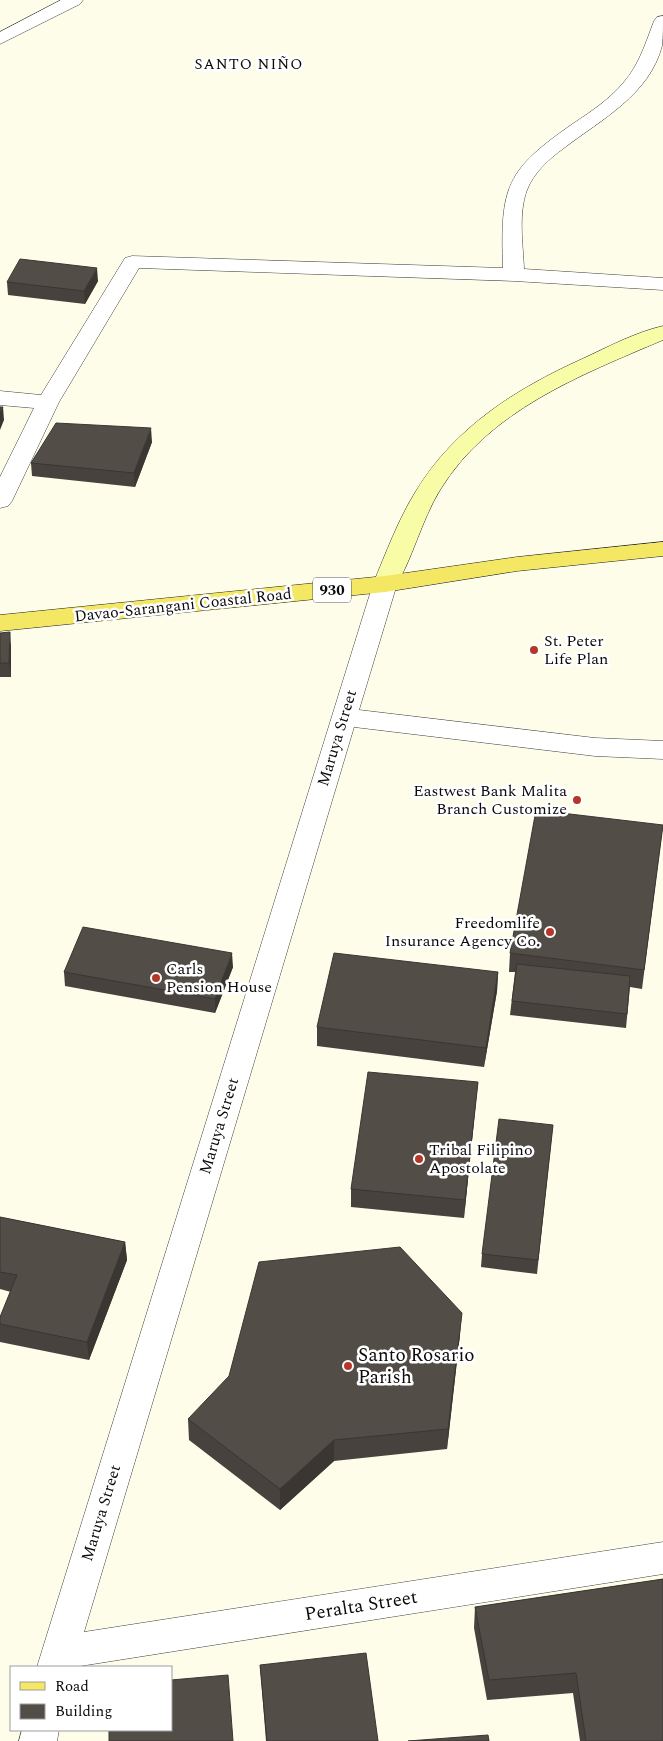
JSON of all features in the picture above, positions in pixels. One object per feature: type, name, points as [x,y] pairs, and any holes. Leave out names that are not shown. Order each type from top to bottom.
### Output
[{"type":"main road","points":[[384,584],[434,479],[461,445],[488,420],[547,383],[663,332]]},
{"type":"main road","name":"Davao-Sarangani Coastal Road","points":[[0,623],[384,584],[517,564],[663,549]]},
{"type":"street","points":[[0,39],[74,0]]},
{"type":"street","points":[[514,275],[513,208],[518,189],[529,170],[575,132],[608,109],[628,91],[647,63],[663,21]]},
{"type":"street","points":[[0,501],[48,402],[132,262],[514,275],[663,284]]},
{"type":"street","points":[[0,398],[48,402]]},
{"type":"street","name":"Maruya Street","points":[[57,1660],[384,584]]},
{"type":"street","points":[[344,717],[595,747],[663,750]]},
{"type":"street","name":"Peralta Street","points":[[57,1660],[663,1558]]},
{"type":"building","points":[[20,259],[97,268],[84,291],[7,282]]},
{"type":"building","points":[[56,423],[151,428],[134,473],[31,463]]},
{"type":"building","points":[[10,632],[9,663],[0,663],[0,633]]},
{"type":"building","points":[[536,810],[663,825],[644,970],[510,953]]},
{"type":"building","points":[[83,927],[232,953],[215,999],[64,972]]},
{"type":"building","points":[[334,953],[498,972],[486,1048],[317,1027]]},
{"type":"building","points":[[517,964],[630,976],[627,1014],[512,1001]]},
{"type":"building","points":[[368,1072],[478,1082],[465,1200],[351,1189]]},
{"type":"building","points":[[499,1119],[553,1125],[538,1260],[482,1254]]},
{"type":"building","points":[[0,1217],[125,1242],[87,1342],[0,1324],[0,1317],[17,1275],[0,1272]]},
{"type":"building","name":"Santo Rosario Parish","points":[[400,1247],[462,1313],[448,1429],[334,1440],[280,1489],[188,1419],[229,1376],[259,1262]]},
{"type":"building","points":[[663,1579],[663,1741],[586,1741],[576,1673],[489,1680],[475,1607]]},
{"type":"building","points":[[366,1653],[378,1741],[267,1741],[260,1665]]},
{"type":"building","points":[[228,1675],[233,1741],[109,1741],[109,1731],[172,1731],[172,1680]]},
{"type":"building","points":[[488,1735],[489,1741],[408,1741]]},
{"type":"place","name":"St. Peter Life Plan","points":[[534,650]]},
{"type":"place","name":"Eastwest Bank Malita Branch Customize","points":[[577,800]]},
{"type":"place","name":"Freedomlife Insurance Agency Co.","points":[[550,932]]},
{"type":"place","name":"Carls Pension House","points":[[156,978]]},
{"type":"place","name":"Tribal Filipino Apostolate","points":[[419,1159]]},
{"type":"place","name":"Santo Rosario Parish","points":[[348,1366]]},
{"type":"district","name":"SANTO NIÑO","points":[[249,64]]}]
